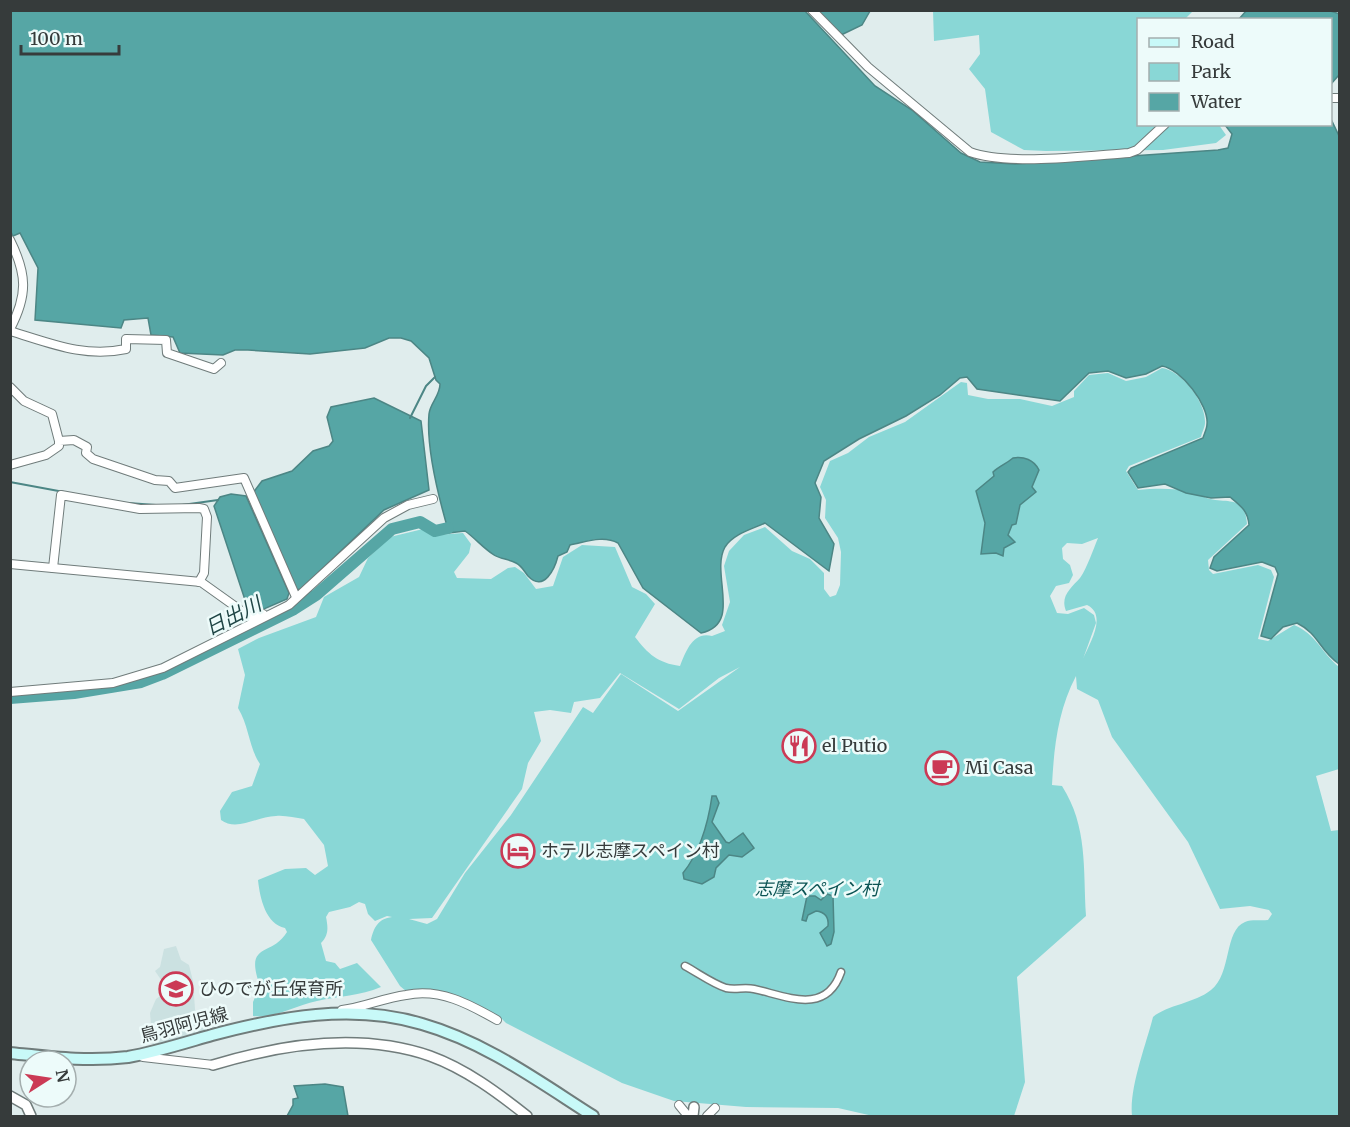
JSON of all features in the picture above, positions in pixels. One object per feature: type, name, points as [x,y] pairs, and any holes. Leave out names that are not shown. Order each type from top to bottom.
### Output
[{"type":"main road","name":"鳥羽阿児線","points":[[10,1053],[76,1060],[130,1056],[262,1023],[308,1014],[358,1013],[422,1024],[493,1053],[593,1116]]},
{"type":"street","points":[[812,10],[868,67],[970,152],[981,156],[1037,157],[1130,153],[1137,150],[1163,126]]},
{"type":"street","points":[[10,240],[24,277],[19,313],[11,327],[72,351],[98,354],[126,350],[126,339],[166,340],[167,353],[214,369],[221,363]]},
{"type":"street","points":[[10,387],[24,401],[52,414],[59,446],[46,455],[10,465]]},
{"type":"street","points":[[58,441],[81,442],[87,447],[86,453],[93,459],[154,480],[169,482],[175,488],[243,478],[296,597]]},
{"type":"street","points":[[52,568],[61,495],[140,509],[204,509],[207,517],[204,573],[199,582]]},
{"type":"street","points":[[10,692],[87,687],[141,676],[163,668],[271,615],[296,597],[384,518],[408,505],[433,499]]},
{"type":"street","points":[[10,564],[199,582],[250,617],[264,614],[296,597]]},
{"type":"street","points":[[685,966],[726,988],[754,989],[771,995],[808,1001],[832,991],[841,972]]},
{"type":"street","points":[[308,1014],[362,1007],[406,994],[435,994],[459,1000],[497,1020]]},
{"type":"street","points":[[130,1056],[213,1065],[297,1046],[346,1043],[378,1046],[430,1056],[459,1070],[502,1096],[527,1116]]},
{"type":"street","points":[[10,1096],[26,1105],[31,1116]]},
{"type":"street","points":[[679,1105],[688,1116]]},
{"type":"street","points":[[708,1116],[715,1108]]},
{"type":"street","points":[[694,1112],[701,1116]]},
{"type":"shaded area","points":[[176,946],[181,960],[189,965],[193,981],[196,1023],[213,1033],[153,1049],[150,1013],[156,999],[166,992],[166,987],[155,971],[160,967],[164,949]]},
{"type":"green space","points":[[933,11],[1193,11],[1186,18],[1137,18],[1137,126],[1220,126],[1226,135],[1216,143],[1163,150],[1024,150],[991,132],[985,89],[969,69],[980,54],[979,35],[934,41]]},
{"type":"green space","name":"志摩スペイン村","points":[[1162,368],[1170,370],[1185,381],[1202,406],[1205,423],[1201,437],[1129,466],[1126,471],[1138,490],[1165,489],[1193,492],[1239,505],[1246,515],[1247,524],[1208,560],[1209,570],[1213,574],[1258,565],[1271,570],[1274,577],[1258,639],[1268,641],[1294,625],[1308,633],[1339,667],[1339,769],[1316,776],[1331,831],[1339,830],[1339,1116],[1132,1116],[1135,1080],[1153,1017],[1211,990],[1218,983],[1222,974],[1238,927],[1248,921],[1268,920],[1272,914],[1269,910],[1250,906],[1220,909],[1188,842],[1112,737],[1098,700],[1077,689],[1076,676],[1061,715],[1052,785],[1062,786],[1070,801],[1080,832],[1083,848],[1086,916],[1017,977],[1025,1082],[1014,1116],[873,1116],[838,1108],[746,1107],[674,1101],[622,1083],[502,1019],[493,1017],[459,996],[407,992],[400,986],[371,940],[377,924],[392,917],[387,916],[375,921],[368,914],[365,904],[359,902],[350,907],[329,912],[326,917],[327,934],[321,943],[326,961],[335,963],[340,969],[357,963],[381,987],[309,1003],[269,1015],[253,1016],[253,1002],[260,986],[255,962],[257,956],[281,940],[287,932],[285,928],[273,921],[265,910],[258,880],[285,869],[306,868],[315,875],[328,866],[324,845],[304,819],[276,816],[241,824],[221,820],[220,811],[232,792],[252,786],[260,764],[238,708],[245,675],[238,649],[259,638],[316,617],[324,597],[359,577],[368,558],[390,537],[423,529],[436,535],[463,533],[471,544],[469,553],[454,572],[457,578],[491,579],[508,568],[515,567],[524,573],[536,589],[553,586],[563,557],[582,545],[615,547],[632,587],[646,594],[655,604],[635,637],[654,657],[680,666],[695,639],[725,631],[722,625],[730,602],[724,566],[729,551],[744,535],[765,527],[792,551],[810,559],[824,573],[824,589],[830,597],[836,595],[840,585],[841,552],[838,538],[825,518],[826,500],[820,487],[830,461],[848,453],[869,437],[905,422],[961,382],[967,383],[968,395],[988,399],[1020,399],[1052,406],[1074,397],[1074,391],[1089,375],[1108,373],[1126,381],[1146,377]],"holes":[[[1098,538],[1083,574],[1067,593],[1064,601],[1066,611],[1087,605],[1096,616],[1097,623],[1095,630],[1083,659],[1096,623],[1094,615],[1084,608],[1068,614],[1057,613],[1050,596],[1056,586],[1069,583],[1073,575],[1070,565],[1063,559],[1062,548],[1067,543],[1082,544]],[[740,667],[678,711],[621,674],[593,713],[583,707],[511,815],[465,873],[437,919],[427,924],[409,919],[432,918],[522,789],[528,763],[541,741],[534,712],[550,710],[571,713],[574,702],[600,698],[620,673],[679,709],[719,678]]]},
{"type":"water","points":[[1327,10],[1340,14],[1339,75],[1332,83],[1332,18],[1240,18],[1246,11]]},
{"type":"water","points":[[11,11],[805,11],[875,86],[912,110],[961,153],[980,162],[1015,164],[1218,150],[1228,148],[1232,134],[1226,126],[1332,126],[1332,121],[1340,138],[1339,664],[1332,659],[1310,632],[1297,623],[1283,627],[1271,639],[1261,636],[1278,574],[1275,567],[1262,562],[1217,571],[1210,568],[1214,557],[1249,525],[1245,512],[1237,503],[1230,497],[1211,498],[1186,493],[1165,484],[1138,488],[1128,472],[1131,468],[1203,438],[1206,430],[1206,416],[1199,398],[1177,374],[1162,366],[1146,374],[1126,378],[1108,371],[1089,373],[1060,401],[977,389],[967,377],[960,378],[940,395],[906,416],[859,439],[824,461],[815,483],[821,497],[819,518],[834,544],[829,571],[765,523],[743,532],[728,542],[721,558],[723,609],[720,620],[713,628],[701,633],[643,588],[618,543],[594,540],[570,545],[567,552],[558,556],[548,577],[539,582],[528,576],[518,564],[494,555],[465,531],[449,533],[437,489],[429,442],[429,414],[440,384],[436,380],[429,358],[411,341],[389,338],[365,348],[310,354],[248,350],[235,350],[223,355],[180,353],[173,337],[151,335],[148,318],[124,320],[121,328],[35,320],[38,268],[20,233],[13,236],[11,232]]},
{"type":"water","points":[[817,11],[870,11],[862,25],[841,35]]},
{"type":"water","points":[[374,398],[421,421],[429,490],[384,510],[301,589],[295,590],[252,494],[262,481],[292,471],[313,451],[329,446],[333,441],[327,417],[331,407]]},
{"type":"water","points":[[1013,458],[1028,460],[1037,467],[1039,470],[1032,487],[1036,492],[1020,505],[1016,524],[1012,525],[1008,535],[1015,542],[1004,548],[1003,556],[996,553],[981,554],[985,523],[976,491],[994,476],[995,470]]},
{"type":"water","points":[[231,494],[246,496],[289,593],[287,599],[250,615],[214,506],[220,497]]},
{"type":"water","points":[[712,796],[716,796],[719,803],[712,822],[726,842],[729,843],[743,833],[754,848],[742,857],[729,855],[716,868],[714,877],[702,884],[684,879],[683,873],[702,837]]},
{"type":"water","points":[[827,894],[833,896],[834,932],[831,944],[827,946],[820,933],[828,926],[826,916],[816,911],[808,915],[806,921],[802,920],[807,896],[815,896],[821,900]]},
{"type":"water","points":[[325,1084],[343,1087],[348,1116],[287,1116],[293,1105],[293,1099],[298,1098],[294,1086]]},
{"type":"waterway","points":[[410,418],[426,386],[435,377]]},
{"type":"waterway","points":[[10,482],[64,492]]},
{"type":"waterway","points":[[182,505],[218,500]]},
{"type":"waterway","points":[[128,503],[156,505]]},
{"type":"waterway","name":"日出川","points":[[10,698],[74,693],[141,682],[162,674],[294,609],[316,595],[392,529],[420,522],[435,531],[448,528]]},
{"type":"place","name":"el Putio","points":[[799,746]]},
{"type":"place","name":"Mi Casa","points":[[942,768]]},
{"type":"place","name":"ホテル志摩スペイン村","points":[[518,851]]},
{"type":"place","name":"ひのでが丘保育所","points":[[176,989]]}]
